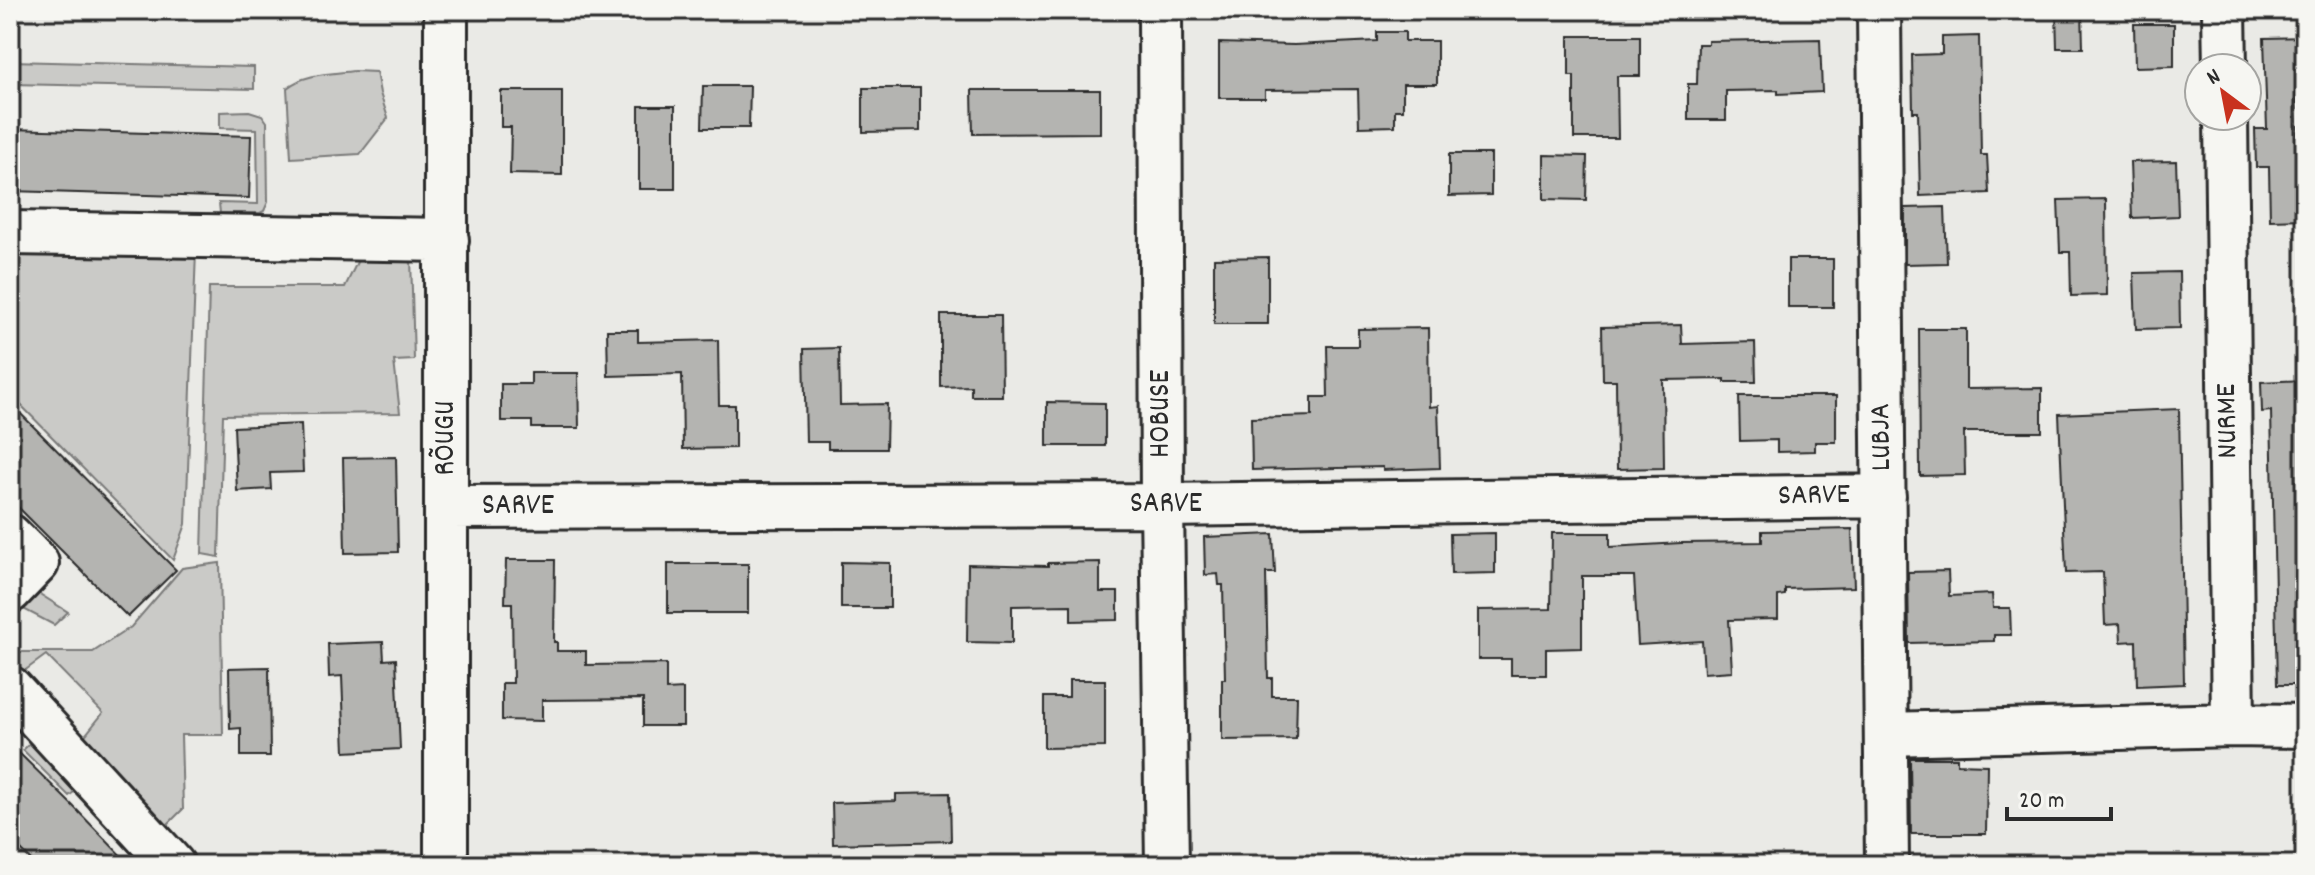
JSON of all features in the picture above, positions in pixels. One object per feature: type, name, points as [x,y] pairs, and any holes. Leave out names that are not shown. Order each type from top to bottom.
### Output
[{"type":"street","name":"RÕUGU","points":[[446,10],[446,865]]},
{"type":"street","name":"HOBUSE","points":[[1160,10],[1167,865]]},
{"type":"street","name":"LUBJA","points":[[1879,10],[1887,865]]},
{"type":"street","points":[[2224,10],[2225,52]]},
{"type":"street","name":"NURME","points":[[2226,132],[2233,725]]},
{"type":"street","points":[[10,233],[447,240]]},
{"type":"street","name":"SARVE","points":[[447,507],[1162,505],[1884,496]]},
{"type":"street","points":[[10,536],[37,563],[10,591]]},
{"type":"street","points":[[10,688],[173,865]]},
{"type":"street","points":[[1886,734],[2305,726]]},
{"type":"shaded area","points":[[10,61],[254,67],[254,89],[10,84]]},
{"type":"shaded area","points":[[354,71],[376,72],[388,118],[360,154],[291,158],[287,88],[310,77]]},
{"type":"shaded area","points":[[249,111],[262,115],[267,122],[268,202],[260,213],[220,213],[219,203],[258,204],[257,129],[220,128],[220,112]]},
{"type":"shaded area","points":[[10,249],[196,251],[186,524],[173,560],[10,394]]},
{"type":"shaded area","points":[[411,257],[414,360],[394,361],[400,413],[223,415],[219,557],[202,554],[209,287],[345,287],[359,258]]},
{"type":"shaded area","points":[[220,563],[223,735],[181,735],[183,809],[163,829],[79,743],[103,713],[46,655],[12,680],[10,652],[93,652],[131,627],[182,568]]},
{"type":"shaded area","points":[[27,586],[68,612],[54,625],[12,603]]},
{"type":"shaded area","points":[[33,740],[80,787],[69,796],[23,750]]},
{"type":"building","points":[[2056,10],[2082,10],[2083,48],[2057,48]]},
{"type":"building","points":[[2134,24],[2174,24],[2174,66],[2135,67]]},
{"type":"building","points":[[1377,32],[1405,32],[1405,41],[1437,41],[1437,84],[1403,84],[1403,110],[1395,110],[1395,126],[1359,127],[1358,89],[1265,90],[1265,98],[1219,98],[1219,43],[1294,45],[1377,41]]},
{"type":"building","points":[[1569,36],[1640,36],[1640,76],[1617,76],[1618,138],[1574,138],[1574,76],[1569,76]]},
{"type":"building","points":[[1979,36],[1981,155],[1987,155],[1989,193],[1920,196],[1918,112],[1913,112],[1912,55],[1942,54],[1942,37]]},
{"type":"building","points":[[2305,37],[2305,79],[2296,79],[2298,169],[2305,168],[2305,219],[2270,220],[2269,167],[2256,167],[2255,132],[2267,129],[2264,38]]},
{"type":"building","points":[[1820,39],[1822,92],[1778,94],[1778,90],[1726,91],[1726,120],[1688,120],[1688,84],[1697,84],[1698,44],[1708,44],[1708,41]]},
{"type":"building","points":[[703,86],[750,86],[749,128],[702,128]]},
{"type":"building","points":[[863,88],[920,88],[920,131],[863,132]]},
{"type":"building","points":[[972,90],[1100,90],[1100,133],[973,134]]},
{"type":"building","points":[[501,91],[562,91],[562,175],[510,174],[511,127],[501,127]]},
{"type":"building","points":[[639,106],[675,106],[675,189],[639,189]]},
{"type":"building","points":[[10,129],[251,136],[249,198],[10,191]]},
{"type":"building","points":[[1449,154],[1491,154],[1491,195],[1449,196]]},
{"type":"building","points":[[1544,155],[1587,156],[1586,200],[1544,199]]},
{"type":"building","points":[[2176,161],[2178,216],[2132,218],[2130,162]]},
{"type":"building","points":[[2106,199],[2107,295],[2071,296],[2070,252],[2060,252],[2058,200]]},
{"type":"building","points":[[1945,207],[1947,263],[1905,264],[1905,208]]},
{"type":"building","points":[[1268,257],[1268,324],[1214,324],[1214,258]]},
{"type":"building","points":[[1788,259],[1833,259],[1833,307],[1788,307]]},
{"type":"building","points":[[2179,272],[2180,328],[2136,329],[2134,273]]},
{"type":"building","points":[[941,315],[1001,315],[1002,396],[971,396],[971,386],[941,387]]},
{"type":"building","points":[[1681,325],[1682,344],[1755,342],[1756,382],[1663,380],[1664,468],[1617,469],[1616,380],[1603,380],[1602,327]]},
{"type":"building","points":[[1428,328],[1429,407],[1438,406],[1440,468],[1252,470],[1251,418],[1312,416],[1312,397],[1328,397],[1327,346],[1358,346],[1358,329]]},
{"type":"building","points":[[1919,329],[1966,329],[1966,389],[2042,388],[2042,432],[1964,432],[1965,475],[1920,476]]},
{"type":"building","points":[[607,330],[638,330],[638,342],[718,340],[719,405],[735,405],[735,448],[683,449],[682,374],[608,376]]},
{"type":"building","points":[[839,348],[840,405],[887,404],[886,449],[828,449],[828,442],[806,442],[804,349]]},
{"type":"building","points":[[531,373],[578,373],[579,428],[532,428],[532,421],[501,421],[501,384],[531,384]]},
{"type":"building","points":[[2305,380],[2305,685],[2277,685],[2271,411],[2262,412],[2261,382]]},
{"type":"building","points":[[1739,396],[1836,396],[1836,442],[1815,442],[1815,451],[1777,452],[1777,440],[1740,441]]},
{"type":"building","points":[[1047,402],[1105,403],[1105,446],[1047,446]]},
{"type":"building","points":[[10,403],[176,570],[128,617],[10,499]]},
{"type":"building","points":[[2179,409],[2184,684],[2137,686],[2136,641],[2121,642],[2120,624],[2105,625],[2103,572],[2066,573],[2059,414]]},
{"type":"building","points":[[301,424],[303,472],[270,473],[271,489],[237,491],[234,427]]},
{"type":"building","points":[[396,457],[398,552],[345,553],[343,458]]},
{"type":"building","points":[[1852,529],[1854,587],[1785,589],[1785,595],[1778,596],[1778,619],[1729,620],[1732,671],[1704,673],[1702,641],[1638,645],[1634,576],[1582,576],[1582,648],[1546,649],[1546,675],[1511,675],[1511,659],[1478,659],[1478,610],[1551,609],[1552,533],[1610,533],[1610,547],[1762,542],[1762,531]]},
{"type":"building","points":[[1495,533],[1495,573],[1451,574],[1450,534]]},
{"type":"building","points":[[1273,534],[1275,573],[1266,573],[1268,678],[1272,678],[1272,696],[1297,696],[1296,739],[1222,740],[1222,679],[1225,679],[1223,585],[1219,585],[1218,574],[1205,575],[1204,537]]},
{"type":"building","points":[[506,560],[555,560],[554,642],[557,642],[557,651],[586,651],[586,665],[666,664],[666,690],[683,689],[683,726],[643,726],[643,699],[542,700],[542,721],[502,720],[502,683],[513,683],[512,603],[505,603]]},
{"type":"building","points":[[841,562],[890,563],[890,608],[841,608]]},
{"type":"building","points":[[1100,562],[1100,592],[1118,592],[1118,620],[1071,621],[1071,605],[1012,606],[1012,643],[967,642],[968,564],[1048,566],[1048,563]]},
{"type":"building","points":[[668,564],[748,564],[748,613],[668,613]]},
{"type":"building","points":[[1948,571],[1949,596],[1992,594],[1993,608],[2010,608],[2011,635],[1994,635],[1994,641],[1909,643],[1908,572]]},
{"type":"building","points":[[383,642],[384,660],[396,659],[400,749],[345,752],[342,676],[329,677],[328,644]]},
{"type":"building","points":[[269,667],[270,756],[241,756],[241,728],[230,729],[229,668]]},
{"type":"building","points":[[1069,680],[1105,680],[1105,747],[1044,748],[1044,697],[1069,697]]},
{"type":"building","points":[[10,744],[130,865],[36,865],[10,839]]},
{"type":"building","points":[[1910,758],[1957,758],[1957,764],[1987,765],[1986,834],[1911,834]]},
{"type":"building","points":[[950,793],[951,841],[833,844],[832,803],[896,801],[896,794]]}]
